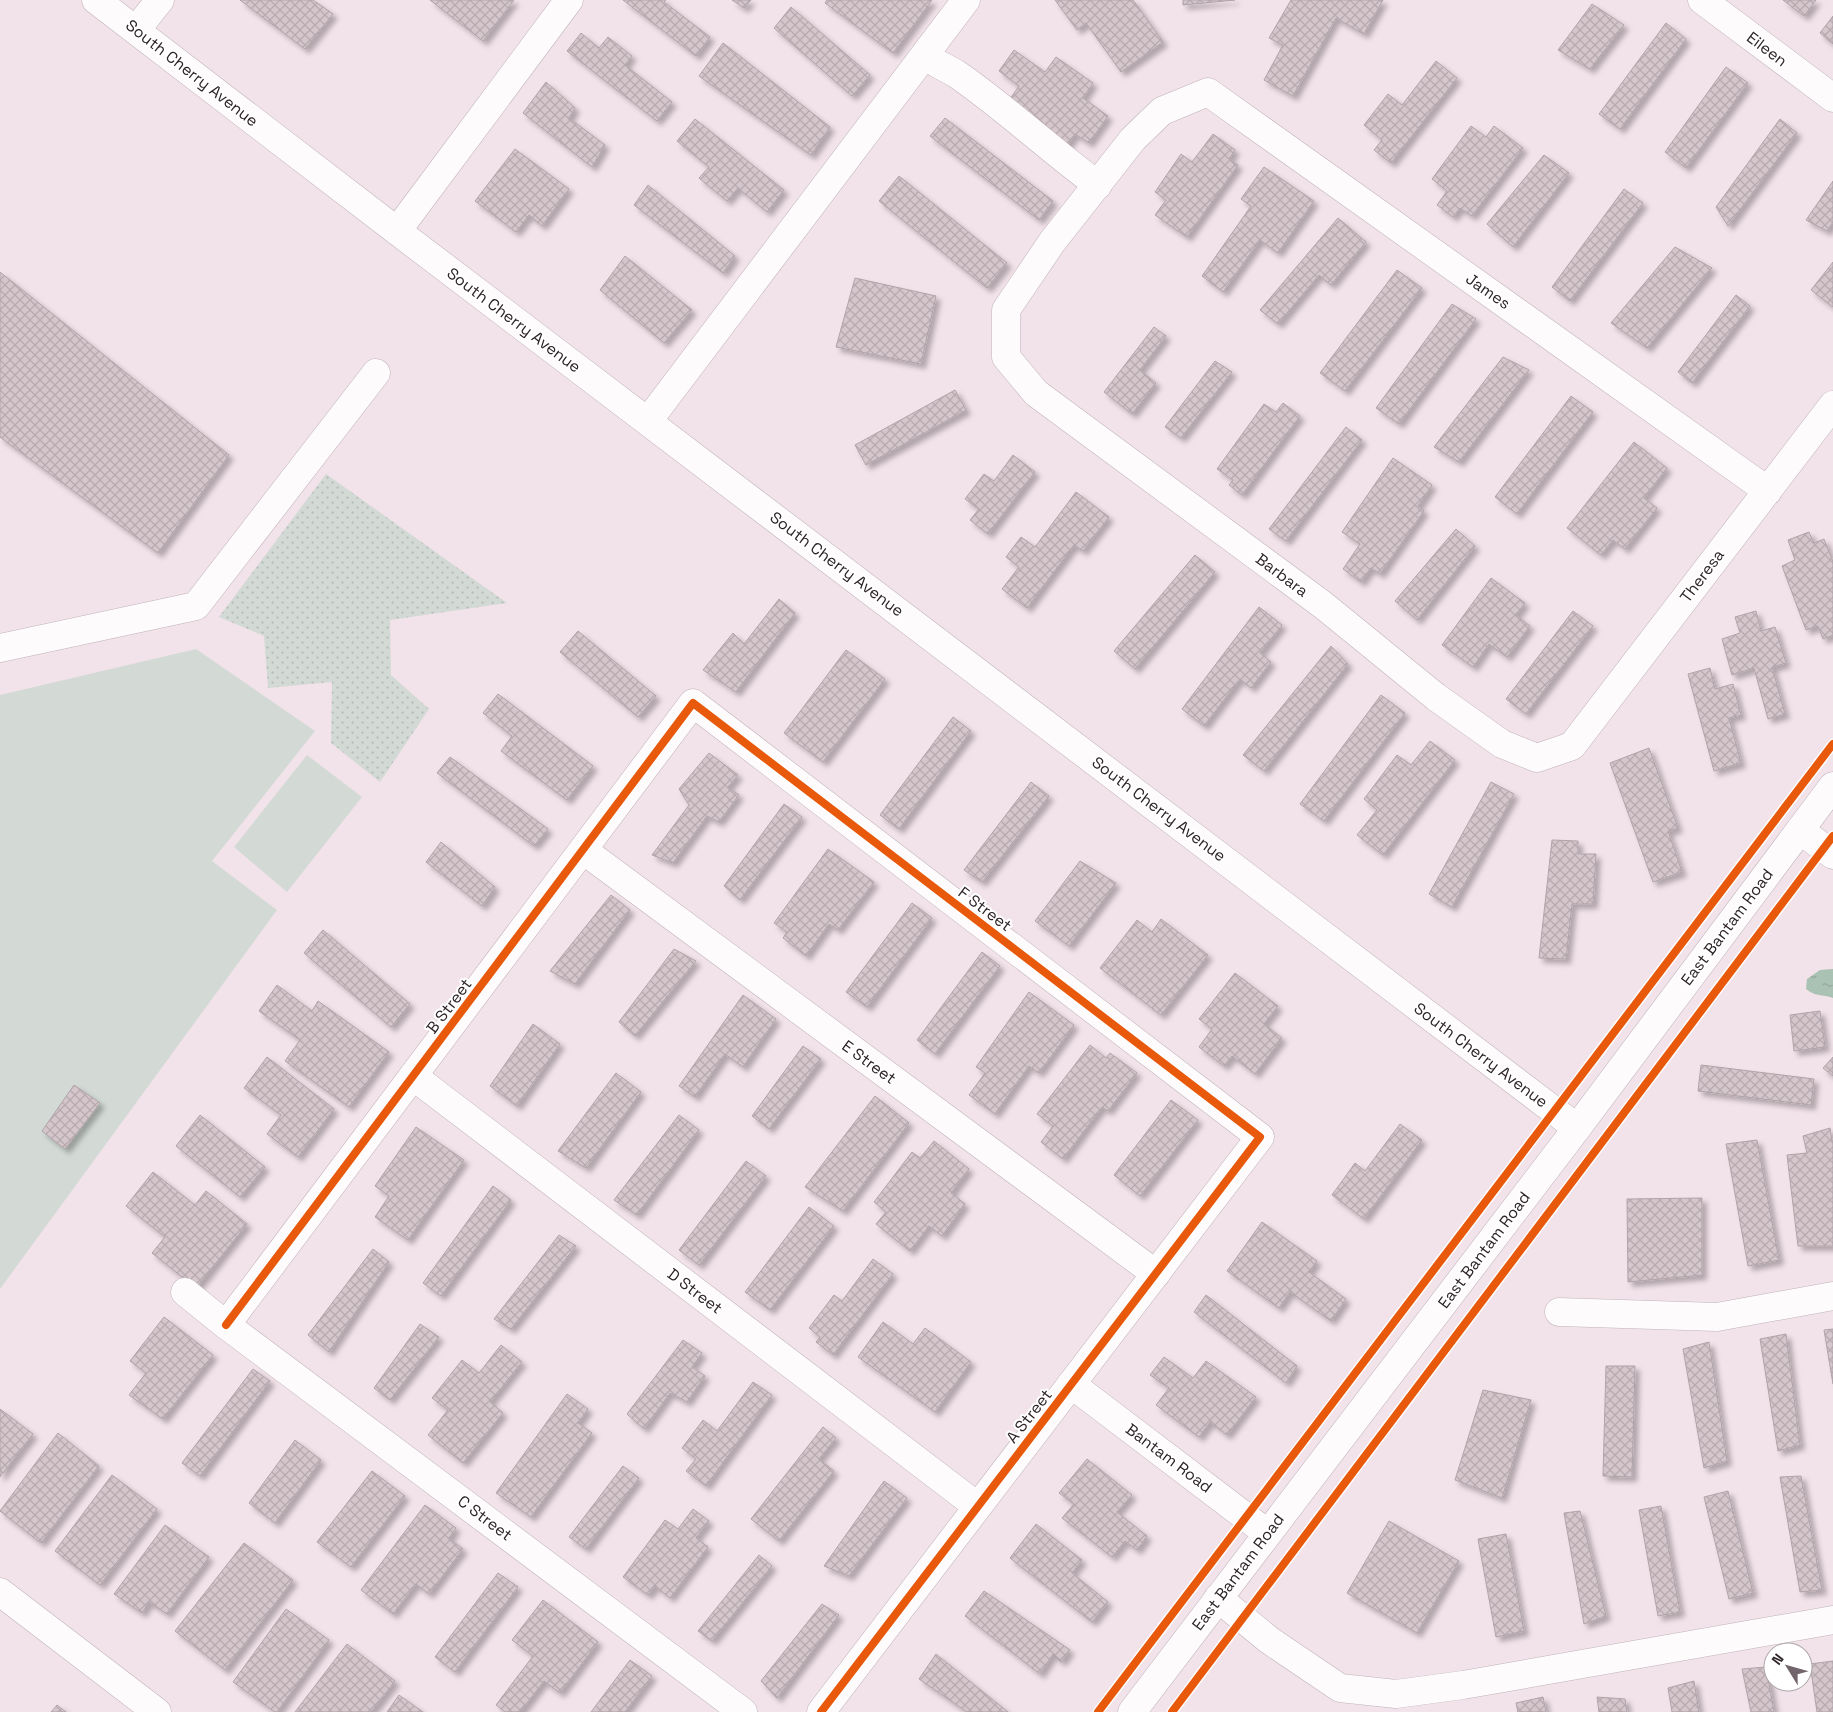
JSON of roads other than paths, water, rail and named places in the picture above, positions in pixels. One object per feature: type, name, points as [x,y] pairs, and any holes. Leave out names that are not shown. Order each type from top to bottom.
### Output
[{"type":"street","name":"South Cherry Avenue","points":[[96,0],[1577,1128]]},
{"type":"street","points":[[136,30],[160,0]]},
{"type":"street","points":[[397,231],[569,0]]},
{"type":"street","points":[[648,421],[966,0]]},
{"type":"street","name":"Eileen","points":[[1702,0],[1833,98]]},
{"type":"street","points":[[924,56],[956,74],[983,94],[1098,185]]},
{"type":"street","name":"James","points":[[1098,185],[1133,139],[1162,111],[1208,92],[1768,491]]},
{"type":"street","name":"Barbara","points":[[1098,185],[1052,242],[1006,310],[1006,357],[1036,393],[1323,605],[1436,697],[1502,744],[1537,758],[1572,746]]},
{"type":"street","points":[[0,648],[196,606],[376,372]]},
{"type":"street","name":"Theresa","points":[[1572,746],[1833,405]]},
{"type":"street","name":"B Street","points":[[226,1325],[693,703]]},
{"type":"street","name":"F Street","points":[[693,703],[1260,1137]]},
{"type":"street","name":"East Bantam Road","points":[[1132,1712],[1577,1128],[1833,786]]},
{"type":"street","points":[[1800,830],[1833,855]]},
{"type":"street","name":"E Street","points":[[584,850],[1156,1274]]},
{"type":"street","name":"D Street","points":[[413,1076],[977,1506]]},
{"type":"street","name":"A Street","points":[[821,1712],[1260,1137]]},
{"type":"street","name":"C Street","points":[[185,1292],[226,1325],[744,1712]]},
{"type":"street","points":[[1559,1312],[1717,1317],[1833,1296]]},
{"type":"street","name":"Bantam Road","points":[[1071,1384],[1267,1533]]},
{"type":"street","points":[[0,1592],[157,1712]]},
{"type":"street","points":[[1218,1598],[1269,1640],[1340,1688],[1396,1694],[1463,1685],[1833,1620]]},
{"type":"water","points":[[1833,969],[1833,998],[1810,992],[1806,989],[1807,979],[1820,970]]}]
